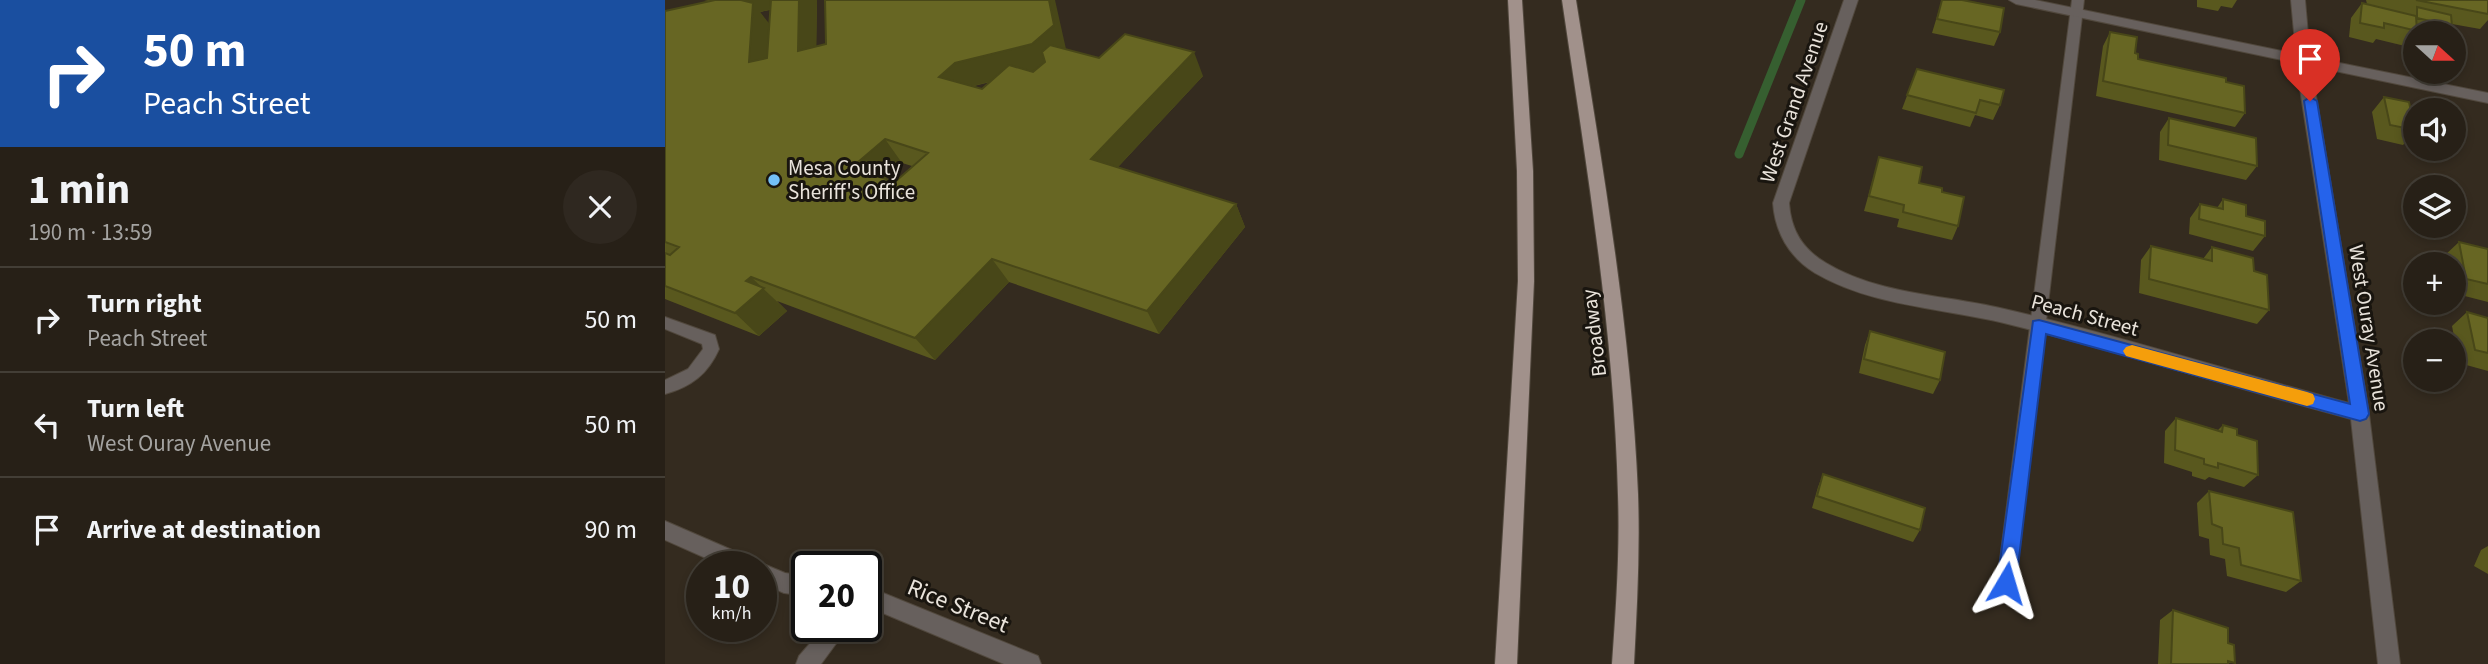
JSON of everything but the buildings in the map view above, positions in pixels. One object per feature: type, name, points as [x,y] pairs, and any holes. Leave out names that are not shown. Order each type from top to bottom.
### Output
[{"type":"main road","points":[[1506,664],[1526,281],[1525,171],[1515,0]]},
{"type":"main road","name":"Broadway","points":[[1569,0],[1613,296],[1626,414],[1630,517],[1623,664]]},
{"type":"street","name":"West Grand Avenue","points":[[1802,254],[1790,240],[1781,222],[1781,203],[1851,0]]},
{"type":"street","points":[[2016,0],[2078,6],[2303,60],[2488,99]]},
{"type":"street","name":"West Ouray Avenue","points":[[2298,0],[2303,60],[2360,414],[2389,664]]},
{"type":"street","name":"Peach Street","points":[[1802,254],[1828,272],[1865,285],[2039,326],[2360,414]]},
{"type":"street","points":[[665,530],[712,551]]},
{"type":"street","name":"Rice Street","points":[[882,603],[1030,664]]},
{"type":"street","points":[[807,664],[826,642]]},
{"type":"lane","points":[[2006,583],[2078,6]]},
{"type":"lane","points":[[665,323],[701,335],[709,340],[711,349],[698,370],[668,388]]},
{"type":"waterway","points":[[1739,154],[1801,0]]},
{"type":"slow traffic","points":[[2132,351],[2307,399]]},
{"type":"place","name":"Mesa County Sheriff's Office","points":[[774,180]]},
{"type":"route","points":[[2006,583],[2039,326],[2360,414],[2310,101]]}]
